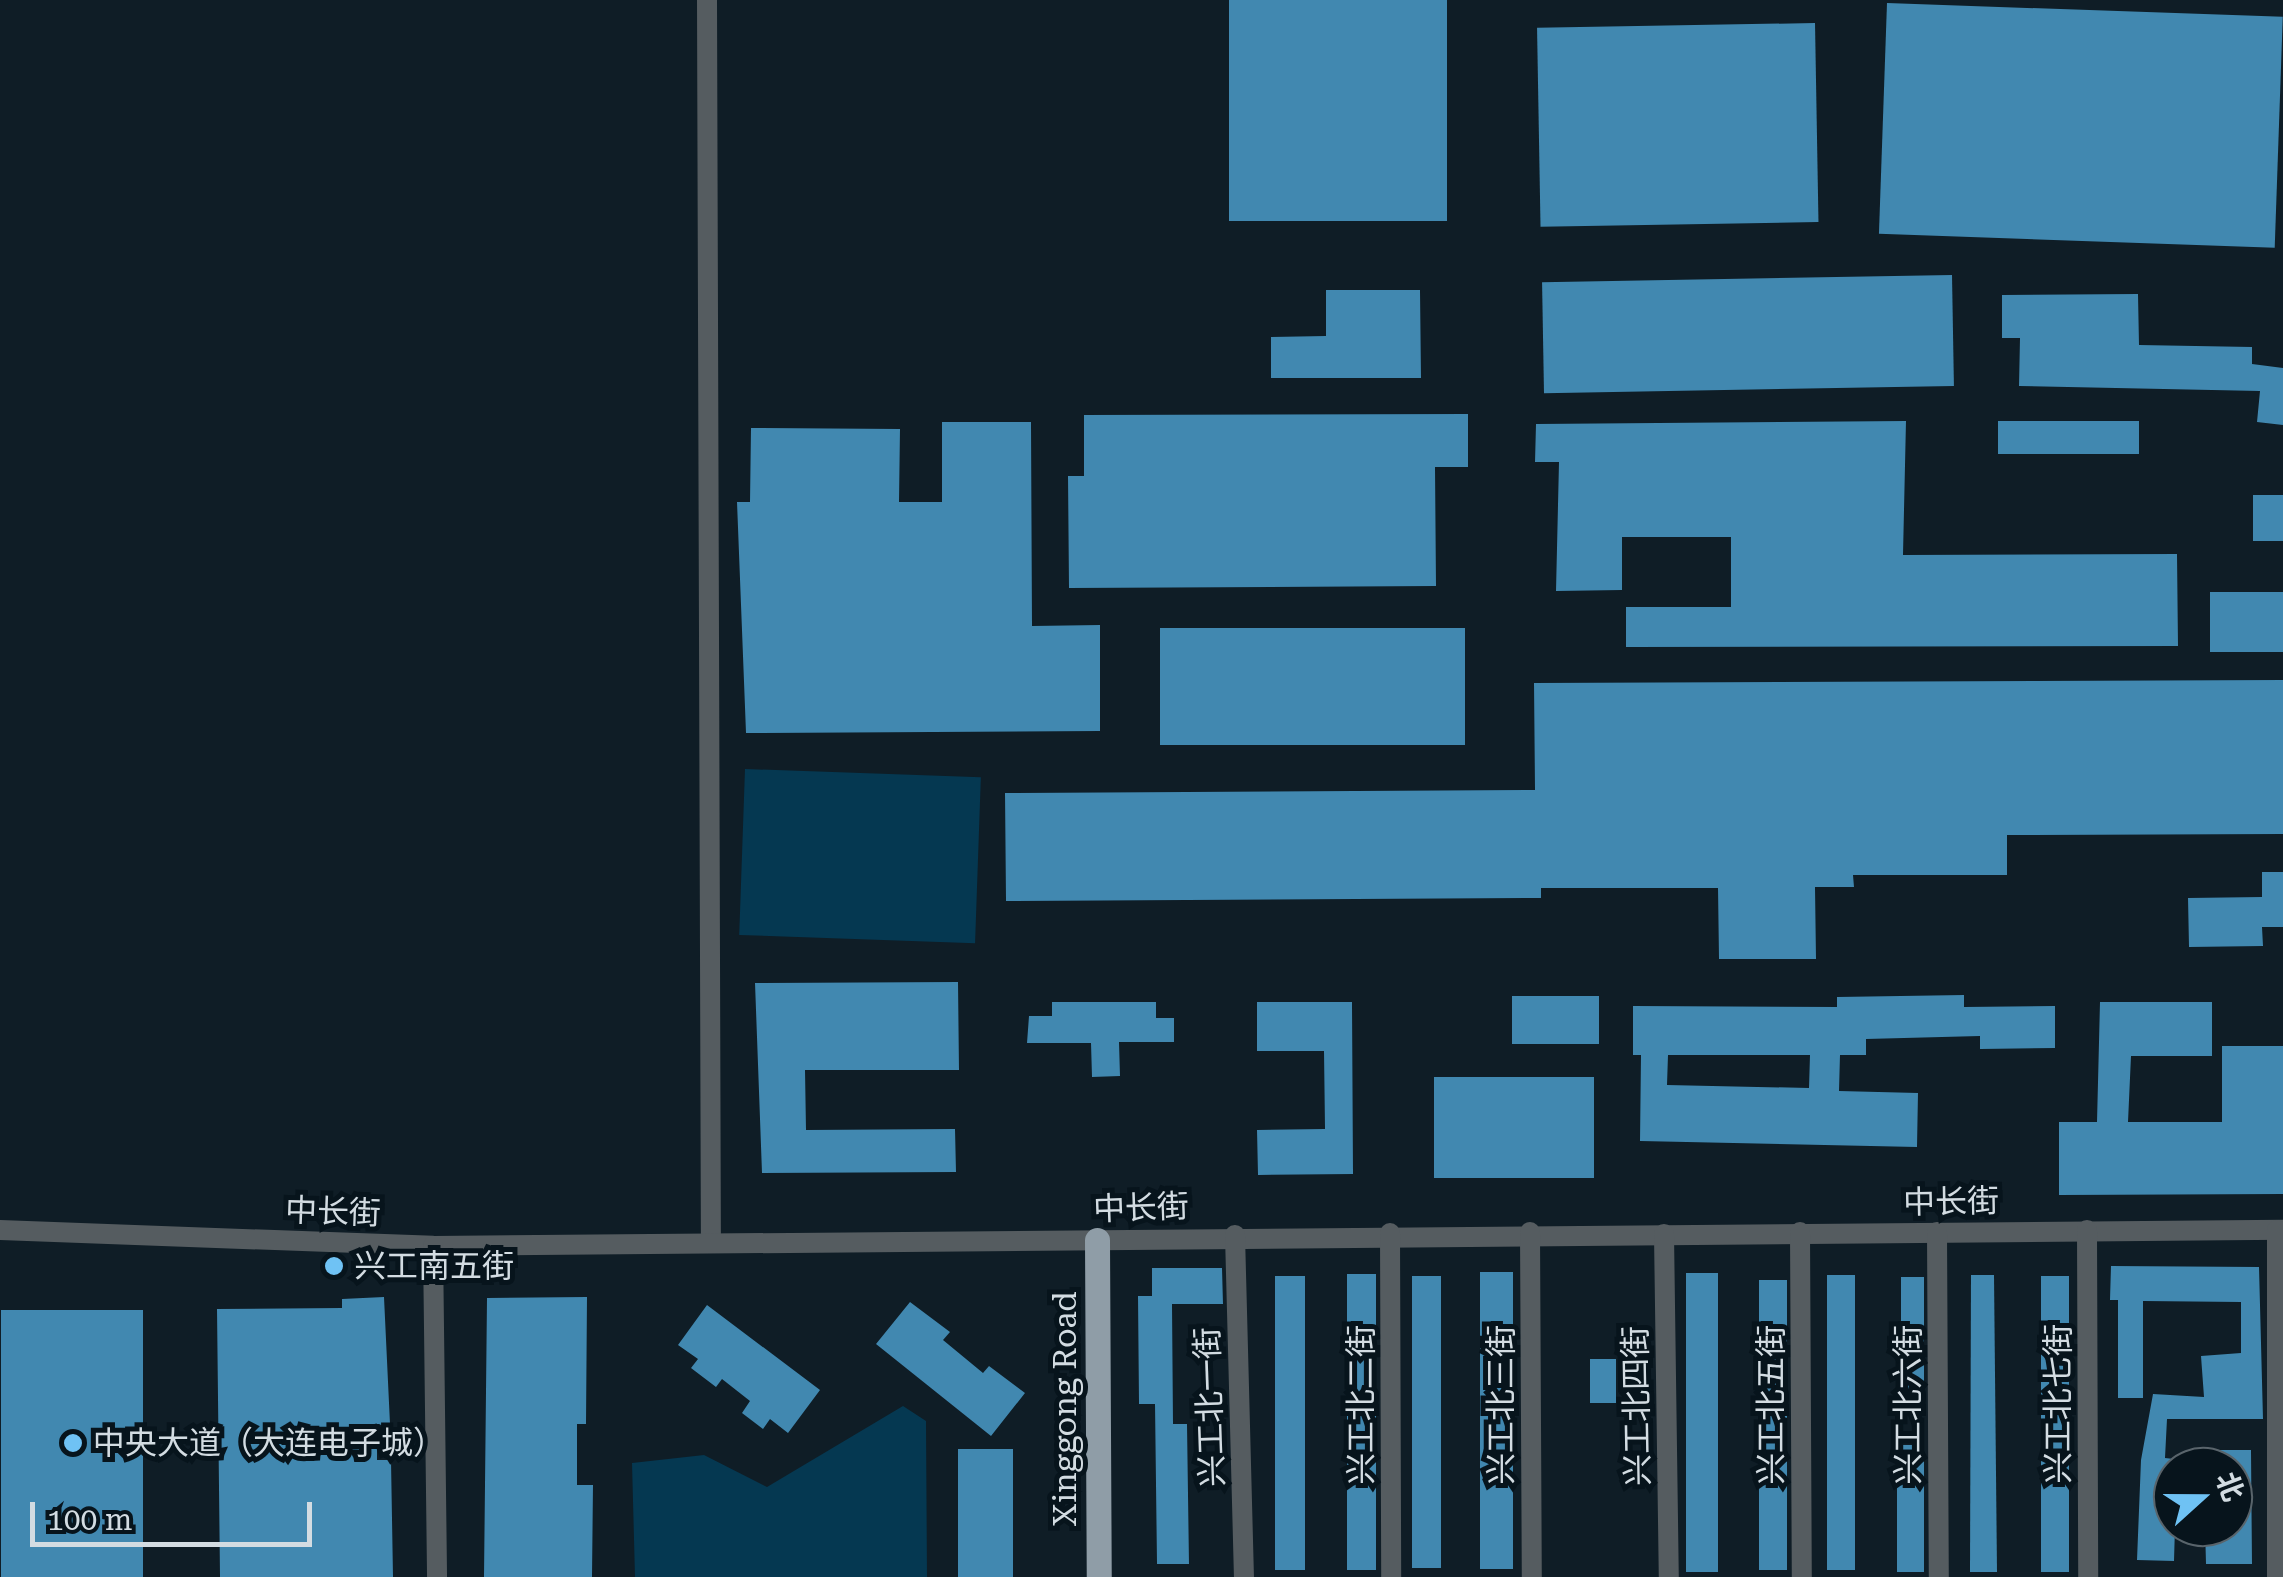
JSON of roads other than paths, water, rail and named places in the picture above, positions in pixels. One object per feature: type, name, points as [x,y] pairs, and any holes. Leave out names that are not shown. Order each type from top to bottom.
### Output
[{"type":"main road","name":"Xinggong Road","points":[[1096,1240],[1099,1577]]},
{"type":"street","points":[[707,0],[712,1243]]},
{"type":"street","name":"中长街","points":[[0,1230],[434,1246],[1096,1240],[1390,1233],[2280,1230]]},
{"type":"street","name":"兴工北七街","points":[[2087,1230],[2088,1577]]},
{"type":"street","points":[[2277,1577],[2280,1230]]},
{"type":"street","name":"兴工北三街","points":[[1530,1232],[1532,1577]]},
{"type":"street","name":"兴工北五街","points":[[1800,1232],[1802,1577]]},
{"type":"street","name":"兴工北六街","points":[[1937,1232],[1939,1577]]},
{"type":"street","name":"兴工北二街","points":[[1390,1233],[1392,1577]]},
{"type":"street","name":"兴工北四街","points":[[1664,1234],[1670,1577]]},
{"type":"street","name":"兴工北一街","points":[[1234,1235],[1244,1577]]},
{"type":"street","points":[[434,1246],[436,1577]]},
{"type":"place","name":"兴工南五街","points":[[334,1266]]},
{"type":"place","name":"中央大道（大连电子城）","points":[[73,1443]]}]
